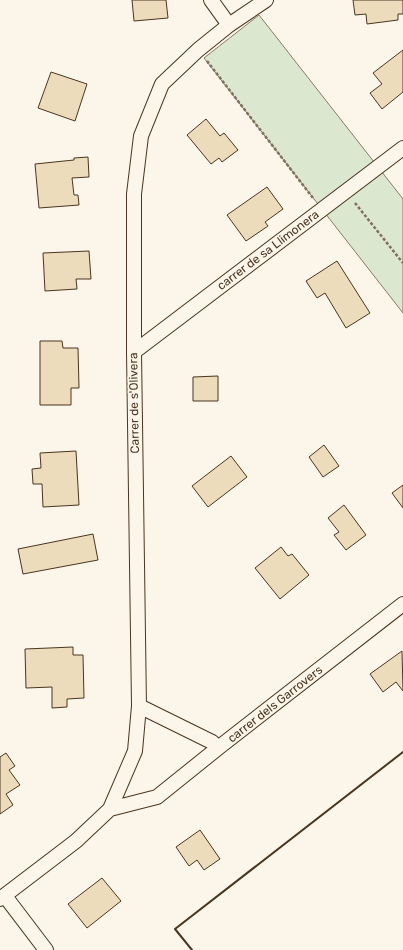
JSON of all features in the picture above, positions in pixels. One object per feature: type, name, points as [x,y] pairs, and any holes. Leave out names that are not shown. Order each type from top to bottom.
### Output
[{"type":"street","points":[[211,0],[229,25],[266,0]]},
{"type":"street","name":"Carrer de s'Olivera","points":[[110,809],[135,751],[139,706],[134,352],[134,194],[141,136],[162,84],[198,50],[229,25]]},
{"type":"street","name":"carrer de sa Llimonera","points":[[134,352],[403,148]]},
{"type":"street","name":"carrer dels Garrovers","points":[[139,706],[212,742],[218,748],[403,604]]},
{"type":"street","points":[[46,950],[2,898],[76,841],[110,809],[157,797],[218,748]]},
{"type":"path","points":[[198,50],[322,209]]},
{"type":"path","points":[[346,191],[403,263]]},
{"type":"green space","points":[[259,15],[403,199],[403,313],[204,58]]},
{"type":"building","points":[[132,0],[166,0],[168,18],[134,21]]},
{"type":"building","points":[[353,0],[403,0],[403,14],[398,14],[398,20],[367,24],[366,14],[355,15]]},
{"type":"building","points":[[403,50],[403,92],[382,109],[370,93],[382,84],[373,73]]},
{"type":"building","points":[[51,72],[87,84],[75,121],[38,108]]},
{"type":"building","points":[[206,119],[220,136],[224,133],[238,150],[222,162],[219,158],[211,164],[187,135]]},
{"type":"building","points":[[88,157],[89,177],[72,178],[74,195],[78,195],[79,205],[39,208],[35,164]]},
{"type":"building","points":[[267,187],[283,209],[265,222],[268,226],[246,241],[227,215]]},
{"type":"building","points":[[89,251],[91,279],[76,279],[77,289],[45,291],[43,253]]},
{"type":"building","points":[[337,261],[370,313],[346,328],[325,293],[317,298],[306,281]]},
{"type":"building","points":[[40,341],[62,341],[63,348],[78,348],[79,388],[71,388],[71,405],[40,405]]},
{"type":"building","points":[[218,376],[218,401],[193,401],[193,377]]},
{"type":"building","points":[[324,445],[339,466],[323,477],[309,457]]},
{"type":"building","points":[[76,451],[79,505],[43,507],[42,484],[33,484],[32,469],[41,468],[40,453]]},
{"type":"building","points":[[231,456],[247,477],[208,507],[192,486]]},
{"type":"building","points":[[403,485],[403,508],[392,493]]},
{"type":"building","points":[[344,505],[366,535],[346,550],[334,535],[339,532],[328,518]]},
{"type":"building","points":[[93,534],[98,560],[23,574],[18,549]]},
{"type":"building","points":[[281,547],[288,556],[292,554],[309,575],[280,599],[255,568]]},
{"type":"building","points":[[73,647],[73,655],[83,655],[84,698],[67,699],[67,707],[52,708],[52,687],[26,688],[25,649]]},
{"type":"building","points":[[402,651],[403,691],[396,682],[383,692],[370,674]]},
{"type":"building","points":[[6,753],[15,766],[9,770],[20,785],[6,794],[13,805],[0,814],[0,757]]},
{"type":"building","points":[[200,830],[220,859],[204,870],[197,860],[189,866],[176,847]]},
{"type":"building","points":[[102,878],[121,901],[87,928],[68,904]]},
{"type":"wall","points":[[192,950],[175,929],[403,752]]}]
